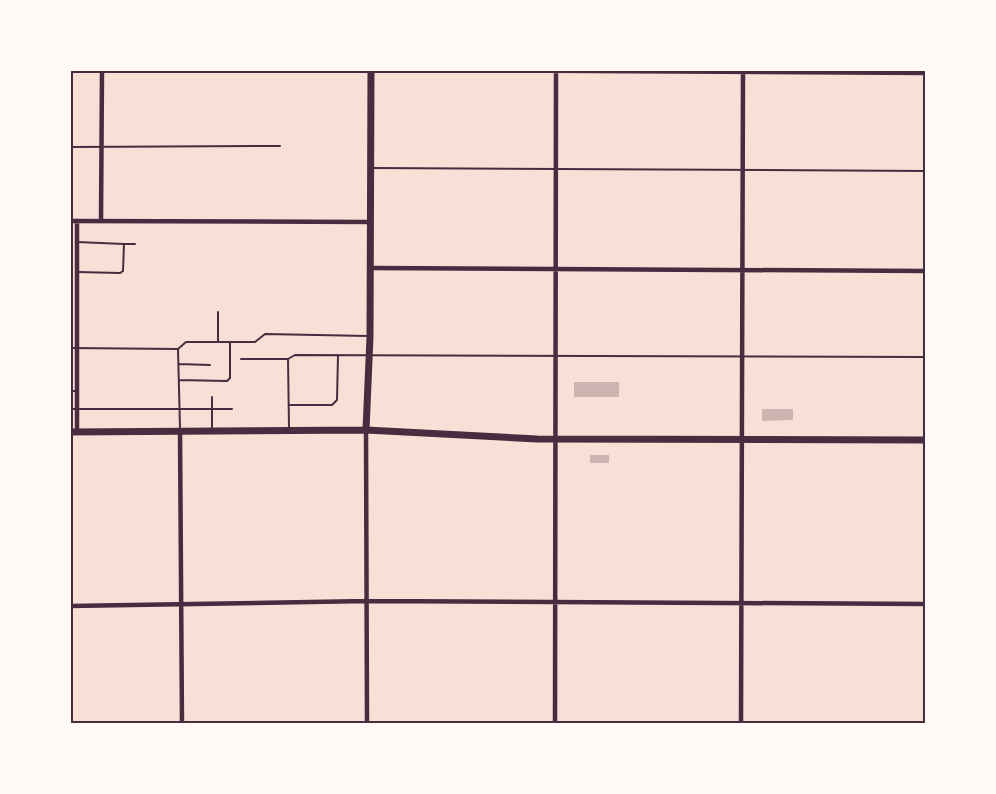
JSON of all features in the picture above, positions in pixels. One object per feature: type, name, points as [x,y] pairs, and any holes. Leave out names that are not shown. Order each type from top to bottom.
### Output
[{"type":"main road","points":[[366,430],[370,336],[371,70]]},
{"type":"main road","points":[[74,432],[366,430],[410,435],[555,439],[926,440]]},
{"type":"street","points":[[101,221],[102,70]]},
{"type":"street","points":[[424,70],[926,73]]},
{"type":"street","points":[[555,723],[556,71]]},
{"type":"street","points":[[741,723],[743,71]]},
{"type":"street","points":[[70,221],[370,222]]},
{"type":"street","points":[[74,432],[77,409],[77,221]]},
{"type":"street","points":[[370,267],[926,271]]},
{"type":"street","points":[[70,306],[77,306]]},
{"type":"street","points":[[366,430],[367,723]]},
{"type":"street","points":[[180,431],[179,604],[182,723]]},
{"type":"street","points":[[70,606],[368,601],[926,604]]},
{"type":"lane","points":[[70,147],[280,146]]},
{"type":"lane","points":[[370,168],[926,171]]},
{"type":"lane","points":[[77,242],[135,244]]},
{"type":"lane","points":[[77,272],[120,273],[123,271],[124,244]]},
{"type":"lane","points":[[218,312],[218,342]]},
{"type":"lane","points":[[70,348],[178,349],[186,342],[255,342],[265,334],[370,336]]},
{"type":"lane","points":[[179,380],[212,381],[230,378],[230,342]]},
{"type":"lane","points":[[178,349],[180,431]]},
{"type":"lane","points":[[241,359],[288,359],[295,355],[369,354],[926,357]]},
{"type":"lane","points":[[289,405],[332,405],[337,400],[338,356]]},
{"type":"lane","points":[[288,359],[289,431]]},
{"type":"lane","points":[[178,364],[210,365]]},
{"type":"lane","points":[[225,365],[230,365]]},
{"type":"lane","points":[[70,368],[77,368]]},
{"type":"lane","points":[[212,381],[212,386]]},
{"type":"lane","points":[[70,391],[77,391]]},
{"type":"lane","points":[[212,397],[212,431]]},
{"type":"lane","points":[[70,409],[232,409]]},
{"type":"building","points":[[574,382],[619,382],[619,397],[574,397]]},
{"type":"building","points":[[762,409],[793,409],[793,420],[762,421]]},
{"type":"building","points":[[590,455],[609,455],[609,463],[590,463]]}]
